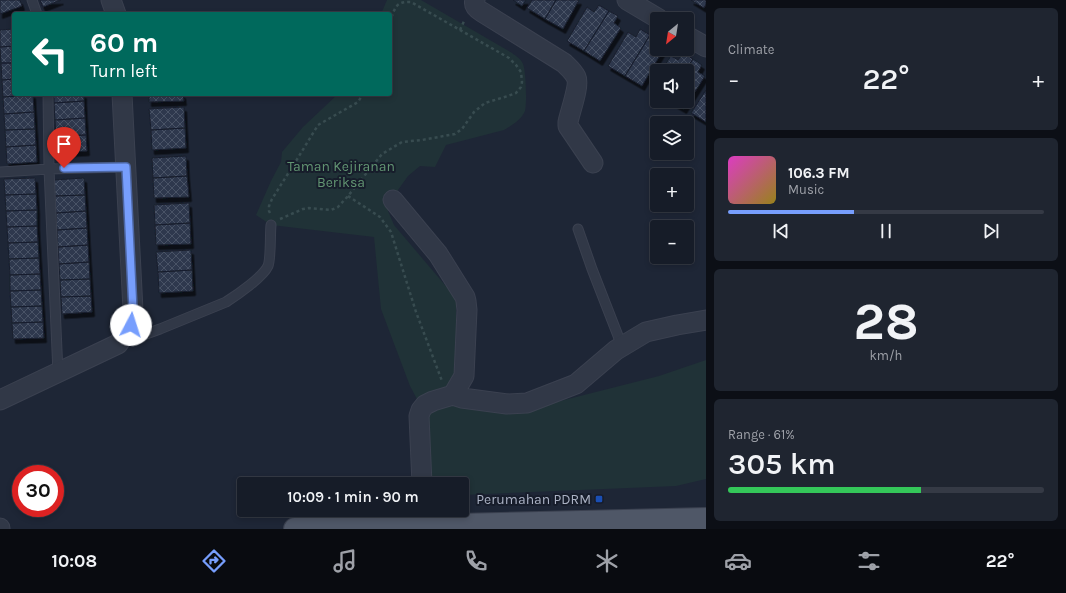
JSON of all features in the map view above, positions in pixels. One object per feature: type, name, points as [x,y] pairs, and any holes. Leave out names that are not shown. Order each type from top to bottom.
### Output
[{"type":"main road","points":[[295,529],[423,518],[706,519]]},
{"type":"street","points":[[111,0],[115,12]]},
{"type":"street","points":[[475,0],[474,3],[476,8],[564,63],[572,71],[577,79],[577,86],[568,126],[594,163]]},
{"type":"street","points":[[627,0],[650,14]]},
{"type":"street","points":[[694,40],[706,47]]},
{"type":"street","points":[[0,400],[118,344],[131,325],[133,310],[122,96]]},
{"type":"street","points":[[394,200],[438,254],[466,301],[464,376],[450,396]]},
{"type":"street","points":[[422,477],[419,416],[425,405],[432,401],[450,396],[507,404],[527,403],[576,384],[616,350],[646,332],[706,320]]},
{"type":"lane","points":[[32,0],[36,12]]},
{"type":"lane","points":[[48,96],[49,169],[58,373]]},
{"type":"lane","points":[[0,172],[126,167]]},
{"type":"lane","points":[[118,344],[160,329],[226,302],[235,296],[265,272],[269,264],[273,220]]},
{"type":"lane","points":[[578,229],[622,346]]},
{"type":"path","points":[[362,96],[358,102],[318,125],[272,199],[269,211],[273,220],[280,219],[303,209],[309,208],[331,210],[338,207],[382,154],[402,142],[455,134],[462,129],[474,112],[485,103],[516,93],[521,87],[521,72],[509,58],[411,2],[399,3],[392,16]]},
{"type":"path","points":[[348,196],[380,217],[391,232],[416,312],[450,396]]},
{"type":"green space","name":"Taman Kejiranan Beriksa","points":[[387,0],[421,0],[512,53],[523,64],[525,73],[526,108],[519,120],[504,130],[446,145],[435,167],[420,166],[408,176],[398,190],[388,211],[394,225],[450,291],[456,302],[456,368],[453,402],[517,412],[659,376],[706,360],[706,479],[676,486],[469,495],[469,477],[428,477],[427,418],[410,386],[381,309],[374,237],[271,225],[256,215],[281,162],[282,152],[303,127],[336,96],[392,96],[392,12],[382,12]]},
{"type":"building","points":[[0,0],[20,0],[22,6],[0,14]]},
{"type":"building","points":[[40,0],[61,0],[43,7]]},
{"type":"building","points":[[513,0],[526,0],[522,6]]},
{"type":"building","points":[[532,0],[556,0],[545,19],[527,8]]},
{"type":"building","points":[[556,0],[579,0],[563,29],[545,19]]},
{"type":"building","points":[[691,0],[706,0],[706,4],[704,8]]},
{"type":"building","points":[[599,5],[609,11],[584,51],[567,41],[587,7],[594,12]]},
{"type":"building","points":[[609,11],[618,16],[614,23],[621,28],[600,61],[584,51]]},
{"type":"building","points":[[12,29],[12,46],[0,47],[0,30]]},
{"type":"building","points":[[640,29],[650,35],[625,76],[608,66],[628,32],[636,37]]},
{"type":"building","points":[[650,35],[650,56],[660,56],[655,64],[650,64],[650,72],[642,86],[625,76]]},
{"type":"building","points":[[12,46],[12,63],[1,63],[0,47]]},
{"type":"building","points":[[671,56],[678,60],[681,56],[688,56],[693,59],[690,64],[666,64]]},
{"type":"building","points":[[693,59],[702,65],[698,72],[705,76],[694,93],[694,64],[690,64]]},
{"type":"building","points":[[1,63],[12,63],[12,79],[2,80]]},
{"type":"building","points":[[12,79],[12,96],[18,96],[3,97],[2,80]]},
{"type":"building","points":[[706,90],[706,122],[691,113]]},
{"type":"building","points":[[33,96],[34,112],[4,114],[3,97]]},
{"type":"building","points":[[54,96],[84,96],[84,101],[54,103]]},
{"type":"building","points":[[149,96],[183,96],[184,101],[149,102]]},
{"type":"building","points":[[84,101],[85,118],[55,120],[54,103]]},
{"type":"building","points":[[184,107],[185,128],[151,130],[149,109]]},
{"type":"building","points":[[34,112],[35,129],[5,130],[4,114]]},
{"type":"building","points":[[85,118],[86,135],[56,136],[55,120]]},
{"type":"building","points":[[185,128],[186,148],[152,150],[151,130]]},
{"type":"building","points":[[35,129],[36,145],[6,147],[5,130]]},
{"type":"building","points":[[86,135],[87,151],[58,153],[56,136]]},
{"type":"building","points":[[36,145],[37,162],[7,164],[6,147]]},
{"type":"building","points":[[186,156],[187,176],[153,178],[152,158]]},
{"type":"building","points":[[187,176],[189,197],[154,198],[153,178]]},
{"type":"building","points":[[35,178],[36,194],[5,195],[4,179]]},
{"type":"building","points":[[84,178],[85,195],[55,196],[54,180]]},
{"type":"building","points":[[36,194],[37,210],[6,211],[5,195]]},
{"type":"building","points":[[85,195],[86,211],[56,213],[55,196]]},
{"type":"building","points":[[189,203],[190,223],[155,225],[154,205]]},
{"type":"building","points":[[37,210],[37,226],[7,227],[6,211]]},
{"type":"building","points":[[86,211],[87,228],[57,230],[56,213]]},
{"type":"building","points":[[190,223],[191,244],[156,245],[155,225]]},
{"type":"building","points":[[37,226],[38,242],[8,243],[7,227]]},
{"type":"building","points":[[87,228],[88,245],[58,247],[57,230]]},
{"type":"building","points":[[38,242],[39,258],[9,259],[8,243]]},
{"type":"building","points":[[88,245],[89,262],[59,264],[58,247]]},
{"type":"building","points":[[191,250],[192,270],[158,272],[156,252]]},
{"type":"building","points":[[39,258],[40,274],[10,275],[9,259]]},
{"type":"building","points":[[89,262],[90,279],[60,280],[59,264]]},
{"type":"building","points":[[192,270],[193,291],[159,293],[158,272]]},
{"type":"building","points":[[40,274],[41,290],[10,291],[10,275]]},
{"type":"building","points":[[90,279],[91,296],[61,297],[60,280]]},
{"type":"building","points":[[41,290],[42,306],[11,307],[10,291]]},
{"type":"building","points":[[91,296],[92,312],[62,314],[61,297]]},
{"type":"building","points":[[42,306],[43,322],[12,323],[11,307]]},
{"type":"building","points":[[43,322],[44,338],[13,339],[12,323]]},
{"type":"place","name":"Perumahan PDRM","points":[[599,499]]},
{"type":"route","points":[[64,168],[126,167],[133,310],[131,325]]}]
